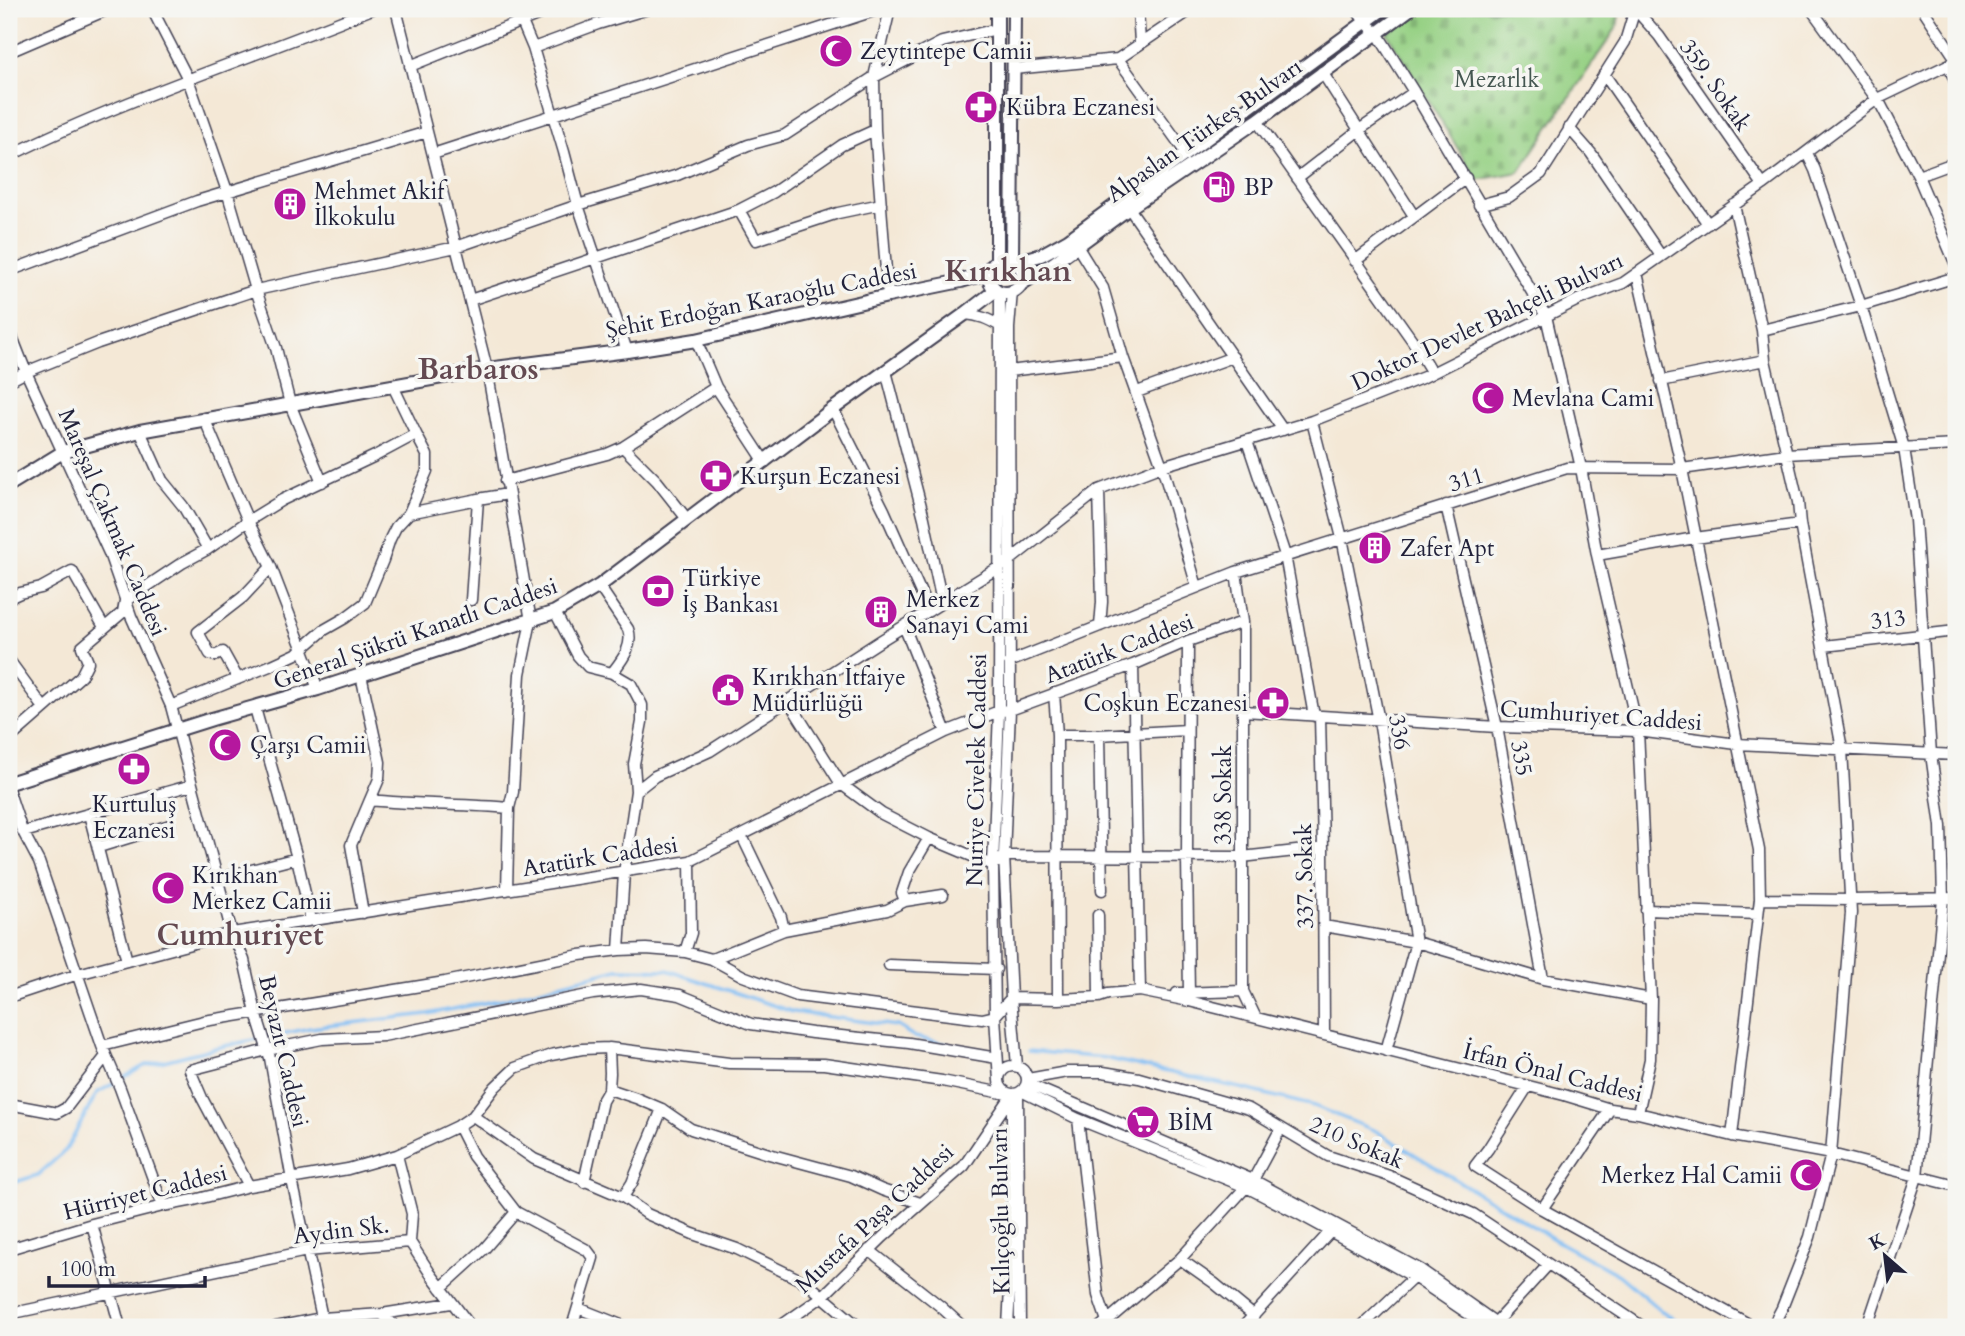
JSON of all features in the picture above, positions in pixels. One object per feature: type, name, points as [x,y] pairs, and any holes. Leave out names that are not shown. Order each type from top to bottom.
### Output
[{"type":"main road","name":"Nuriye Civelek Caddesi","points":[[997,9],[994,264],[989,279],[1007,289],[1022,270],[1014,261],[1014,9]]},
{"type":"main road","name":"Alpaslan Türkeş Bulvarı","points":[[1014,261],[1041,255],[1068,240],[1383,9]]},
{"type":"main road","name":"Alpaslan Türkeş Bulvarı","points":[[1007,289],[1077,246],[1257,121],[1410,9]]},
{"type":"main road","points":[[994,264],[1002,259],[1014,261]]},
{"type":"main road","name":"Şehit Erdoğan Karaoğlu Caddesi","points":[[9,485],[63,452],[139,431],[487,369],[696,340],[961,281],[976,276],[994,264]]},
{"type":"main road","name":"General Şükrü Kanatlı Caddesi","points":[[9,783],[212,719],[318,689],[555,612],[599,586],[886,371],[965,314],[1007,289]]},
{"type":"street","points":[[9,52],[109,9]]},
{"type":"street","points":[[152,9],[188,79],[227,191],[276,348],[290,404],[322,482]]},
{"type":"street","points":[[9,156],[152,92],[372,9]]},
{"type":"street","points":[[396,9],[487,369],[531,621],[520,674],[513,792],[509,808],[507,890]]},
{"type":"street","points":[[520,9],[578,205],[627,351]]},
{"type":"street","points":[[410,66],[552,9]]},
{"type":"street","points":[[533,48],[597,24],[648,9]]},
{"type":"street","points":[[433,154],[880,9]]},
{"type":"street","points":[[888,296],[875,130],[874,77],[890,9]]},
{"type":"street","points":[[1138,9],[1140,43]]},
{"type":"street","points":[[1013,69],[1118,59],[1192,9]]},
{"type":"street","points":[[1356,9],[1377,33],[1414,92],[1546,316],[1638,732],[1651,999],[1650,1059],[1639,1113]]},
{"type":"street","points":[[1479,205],[1509,197],[1541,174],[1625,42],[1635,9]]},
{"type":"street","name":"359. Sokak","points":[[1635,9],[1660,36],[1763,185]]},
{"type":"street","points":[[1811,9],[1879,102],[1918,176],[1956,265]]},
{"type":"street","points":[[1923,9],[1955,65],[1956,84]]},
{"type":"street","points":[[9,381],[98,343],[256,290],[456,247],[578,205],[675,176],[748,145],[785,135],[874,77],[942,42],[997,29]]},
{"type":"street","points":[[1118,59],[1186,153]]},
{"type":"street","name":"Doktor Devlet Bahçeli Bulvarı","points":[[636,791],[655,776],[710,751],[1005,564],[1099,490],[1163,466],[1312,421],[1432,373],[1578,300],[1623,283],[1879,102],[1955,65]]},
{"type":"street","points":[[1322,72],[1414,216]]},
{"type":"street","points":[[1604,74],[1708,223]]},
{"type":"street","points":[[1297,178],[1414,92]]},
{"type":"street","points":[[1257,121],[1412,340],[1432,373]]},
{"type":"street","points":[[1569,128],[1591,153],[1661,256]]},
{"type":"street","points":[[470,300],[739,210],[774,192],[842,145],[875,130]]},
{"type":"street","points":[[9,271],[227,191],[426,132]]},
{"type":"street","points":[[1807,153],[1861,306],[1904,448],[1914,520],[1931,754],[1941,826],[1943,899],[1917,1177],[1867,1327]]},
{"type":"street","points":[[1918,176],[1956,162]]},
{"type":"street","points":[[1355,261],[1466,178]]},
{"type":"street","points":[[739,210],[756,240],[838,213],[881,204]]},
{"type":"street","points":[[1734,205],[1762,330],[1765,360],[1798,502],[1842,749],[1851,900],[1831,1154],[1810,1237],[1772,1327]]},
{"type":"street","points":[[1129,208],[1283,430]]},
{"type":"street","points":[[1077,246],[1103,288],[1123,357],[1163,466],[1197,587]]},
{"type":"street","points":[[1637,273],[1682,469],[1759,850],[1760,899],[1732,1136]]},
{"type":"street","points":[[1762,330],[1861,306],[1956,277]]},
{"type":"street","name":"Nuriye Civelek Caddesi","points":[[999,1081],[995,1016],[993,865],[1009,662],[1000,326],[1007,289]]},
{"type":"street","name":"Nuriye Civelek Caddesi","points":[[1007,289],[1009,371],[1004,856],[1017,1066]]},
{"type":"street","points":[[965,314],[988,319],[1000,326]]},
{"type":"street","name":"Mareşal Çakmak Caddesi","points":[[9,330],[109,553],[125,601],[171,706],[178,731]]},
{"type":"street","points":[[696,340],[716,387],[765,462]]},
{"type":"street","points":[[1009,371],[1123,357]]},
{"type":"street","points":[[1137,392],[1233,357]]},
{"type":"street","points":[[1661,381],[1765,360]]},
{"type":"street","points":[[886,371],[924,518],[942,603]]},
{"type":"street","points":[[171,706],[296,654],[324,630],[365,603],[390,539],[396,527],[409,513],[428,471],[427,455],[393,386]]},
{"type":"street","points":[[505,481],[607,454],[623,447],[716,387]]},
{"type":"street","points":[[834,410],[884,510],[929,611]]},
{"type":"street","points":[[204,418],[248,521],[271,567],[318,689]]},
{"type":"street","name":"336","points":[[1312,421],[1342,538],[1379,721],[1416,942],[1386,1051]]},
{"type":"street","points":[[139,431],[162,480],[183,506],[208,550]]},
{"type":"street","points":[[9,739],[81,676],[88,662],[82,647],[123,612],[125,601],[282,500],[416,434]]},
{"type":"street","name":"337. Sokak","points":[[1247,440],[1285,555],[1317,716],[1324,848],[1324,1035]]},
{"type":"street","name":"311","points":[[1009,662],[1236,572],[1567,468],[1682,469],[1786,454],[1956,444]]},
{"type":"street","points":[[623,447],[657,481],[687,519]]},
{"type":"street","points":[[1099,490],[1102,602],[1100,625]]},
{"type":"street","points":[[409,513],[508,495]]},
{"type":"street","points":[[471,600],[478,499]]},
{"type":"street","name":"335","points":[[1446,505],[1497,727],[1544,979]]},
{"type":"street","points":[[1597,555],[1800,524]]},
{"type":"street","points":[[238,679],[223,652],[215,656],[210,654],[198,632],[243,597],[271,567]]},
{"type":"street","points":[[9,598],[41,588],[72,571],[104,627]]},
{"type":"street","name":"338 Sokak","points":[[1236,572],[1243,622],[1243,991],[1255,1016]]},
{"type":"street","points":[[599,586],[631,636],[630,644],[611,673]]},
{"type":"street","points":[[555,612],[578,656],[588,667],[611,673],[631,684],[642,705],[642,722],[634,764],[636,791],[624,873],[619,950]]},
{"type":"street","name":"Atatürk Caddesi","points":[[9,997],[78,974],[232,933],[690,861],[946,732],[1133,665],[1188,641],[1243,622]]},
{"type":"street","points":[[904,626],[946,732]]},
{"type":"street","name":"313","points":[[1824,646],[1956,631]]},
{"type":"street","points":[[1188,641],[1189,994]]},
{"type":"street","points":[[9,660],[44,708]]},
{"type":"street","points":[[1133,665],[1140,991]]},
{"type":"street","points":[[361,675],[380,762],[379,779],[351,845],[363,913]]},
{"type":"street","points":[[1054,693],[1057,735],[1058,999]]},
{"type":"street","points":[[788,700],[841,784],[882,814],[929,838],[993,865],[1004,856],[1242,857],[1324,848]]},
{"type":"street","points":[[255,708],[297,858],[311,920]]},
{"type":"street","name":"Cumhuriyet Caddesi","points":[[1243,711],[1379,721],[1638,732],[1737,744],[1956,755]]},
{"type":"street","points":[[1057,735],[1187,730]]},
{"type":"street","name":"Beyazıt Caddesi","points":[[178,731],[232,933],[244,960],[267,1048],[323,1323]]},
{"type":"street","points":[[1099,735],[1102,890]]},
{"type":"street","points":[[24,832],[192,785]]},
{"type":"street","points":[[9,792],[39,862],[104,1051],[163,1206]]},
{"type":"street","points":[[370,800],[509,808]]},
{"type":"street","points":[[89,814],[127,961]]},
{"type":"street","points":[[99,847],[170,825]]},
{"type":"street","points":[[741,836],[780,917],[783,930]]},
{"type":"street","points":[[905,901],[902,893],[909,872],[929,838]]},
{"type":"street","points":[[217,879],[297,858]]},
{"type":"street","points":[[685,952],[691,933],[690,861]]},
{"type":"street","points":[[712,959],[783,930],[887,910],[905,901],[943,895]]},
{"type":"street","points":[[1760,899],[1956,898]]},
{"type":"street","points":[[1646,910],[1758,914]]},
{"type":"street","points":[[1098,915],[1099,997]]},
{"type":"street","points":[[1324,926],[1416,942],[1544,979],[1651,999]]},
{"type":"street","points":[[9,1104],[57,1113],[66,1108],[104,1051],[190,1023],[445,982],[580,955],[619,950],[685,952],[712,959],[743,976],[797,996],[982,1019],[995,1016],[1011,998]]},
{"type":"street","points":[[889,965],[996,969]]},
{"type":"street","points":[[249,1186],[190,1070],[267,1048],[321,1039],[383,1036],[593,994],[641,989],[680,995],[751,1024],[909,1043],[998,1058]]},
{"type":"street","name":"İrfan Önal Caddesi","points":[[1011,998],[1099,997],[1140,991],[1189,994],[1243,991]]},
{"type":"street","name":"İrfan Önal Caddesi","points":[[1140,991],[1255,1016],[1610,1109],[1639,1113],[1732,1136],[1831,1154],[1956,1186]]},
{"type":"street","points":[[584,1182],[602,1101],[609,1089],[609,1048]]},
{"type":"street","name":"Hürriyet Caddesi","points":[[9,1249],[163,1206],[249,1186],[348,1169],[397,1155],[473,1116],[495,1087],[515,1068],[551,1055],[582,1049],[609,1048],[729,1063],[824,1063],[942,1081],[1022,1089]]},
{"type":"street","points":[[1022,1089],[1024,1070],[1017,1066],[1003,1070],[999,1081],[1003,1090],[1022,1089],[1249,1184],[1421,1269],[1494,1326]]},
{"type":"street","name":"210 Sokak","points":[[1022,1089],[1048,1074],[1103,1072],[1139,1078],[1249,1109],[1328,1156],[1389,1176],[1473,1214],[1643,1327]]},
{"type":"street","points":[[1528,1086],[1475,1166],[1542,1209],[1754,1327]]},
{"type":"street","points":[[609,1089],[662,1109],[691,1129],[851,1176],[882,1191],[920,1203]]},
{"type":"street","points":[[1022,1089],[1078,1119],[1249,1184],[1414,1277],[1494,1326]]},
{"type":"street","name":"Mustafa Paşa Caddesi","points":[[779,1327],[823,1296],[869,1250],[964,1166],[1022,1089]]},
{"type":"street","name":"Kılıçoğlu Bulvarı","points":[[1008,1327],[1022,1089]]},
{"type":"street","name":"Kılıçoğlu Bulvarı","points":[[1020,1327],[1022,1089]]},
{"type":"street","points":[[623,1197],[632,1183],[662,1109]]},
{"type":"street","points":[[1542,1209],[1610,1109]]},
{"type":"street","points":[[473,1116],[534,1159],[623,1197],[647,1214],[737,1249],[807,1283],[859,1327]]},
{"type":"street","points":[[1078,1119],[1098,1295],[1106,1325],[1180,1259],[1249,1184],[1281,1128]]},
{"type":"street","points":[[458,1126],[473,1156],[516,1212],[587,1250],[593,1258],[572,1327]]},
{"type":"street","points":[[397,1155],[412,1214],[410,1242]]},
{"type":"street","points":[[441,1288],[485,1248],[516,1212]]},
{"type":"street","points":[[92,1224],[120,1327]]},
{"type":"street","points":[[1243,1327],[1330,1232]]},
{"type":"street","name":"Aydin Sk.","points":[[9,1314],[307,1251],[410,1242],[451,1303],[471,1327]]},
{"type":"street","points":[[869,1250],[963,1327]]},
{"type":"street","points":[[1180,1259],[1254,1316]]},
{"type":"street","points":[[1494,1326],[1548,1265]]},
{"type":"street","points":[[1361,1327],[1414,1277]]},
{"type":"street","points":[[276,1327],[323,1323],[451,1303]]},
{"type":"street","points":[[578,1308],[626,1327]]},
{"type":"street","points":[[382,1314],[396,1327]]},
{"type":"green space","name":"Mezarlık","points":[[1422,9],[1620,9],[1617,27],[1519,172],[1477,180],[1387,33]]},
{"type":"waterway","points":[[9,1184],[38,1175],[66,1150],[97,1093],[144,1066],[310,1028],[428,1014],[499,1000],[618,969],[667,970],[793,1012],[897,1026],[915,1037],[954,1046]]},
{"type":"waterway","points":[[1029,1051],[1105,1058],[1249,1090],[1314,1106],[1376,1131],[1562,1244],[1619,1275],[1660,1310],[1687,1327]]},
{"type":"place","name":"Zeytintepe Camii","points":[[836,51]]},
{"type":"place","name":"Kübra Eczanesi","points":[[981,107]]},
{"type":"place","name":"BP","points":[[1219,187]]},
{"type":"place","name":"Mehmet Akif İlkokulu","points":[[290,204]]},
{"type":"place","name":"Mevlana Cami","points":[[1488,398]]},
{"type":"place","name":"Kurşun Eczanesi","points":[[716,476]]},
{"type":"place","name":"Zafer Apt","points":[[1375,548]]},
{"type":"place","name":"Türkiye İş Bankası","points":[[658,591]]},
{"type":"place","name":"Merkez Sanayi Cami","points":[[881,612]]},
{"type":"place","name":"Kırıkhan İtfaiye Müdürlüğü","points":[[728,690]]},
{"type":"place","name":"Coşkun Eczanesi","points":[[1273,703]]},
{"type":"place","name":"Çarşı Camii","points":[[225,745]]},
{"type":"place","name":"Kurtuluş Eczanesi","points":[[134,769]]},
{"type":"place","name":"Kırıkhan Merkez Camii","points":[[168,888]]},
{"type":"place","name":"BİM","points":[[1143,1122]]},
{"type":"place","name":"Merkez Hal Camii","points":[[1806,1175]]},
{"type":"district","name":"Kırıkhan","points":[[1008,271]]},
{"type":"district","name":"Barbaros","points":[[478,369]]},
{"type":"district","name":"Cumhuriyet","points":[[240,935]]}]
